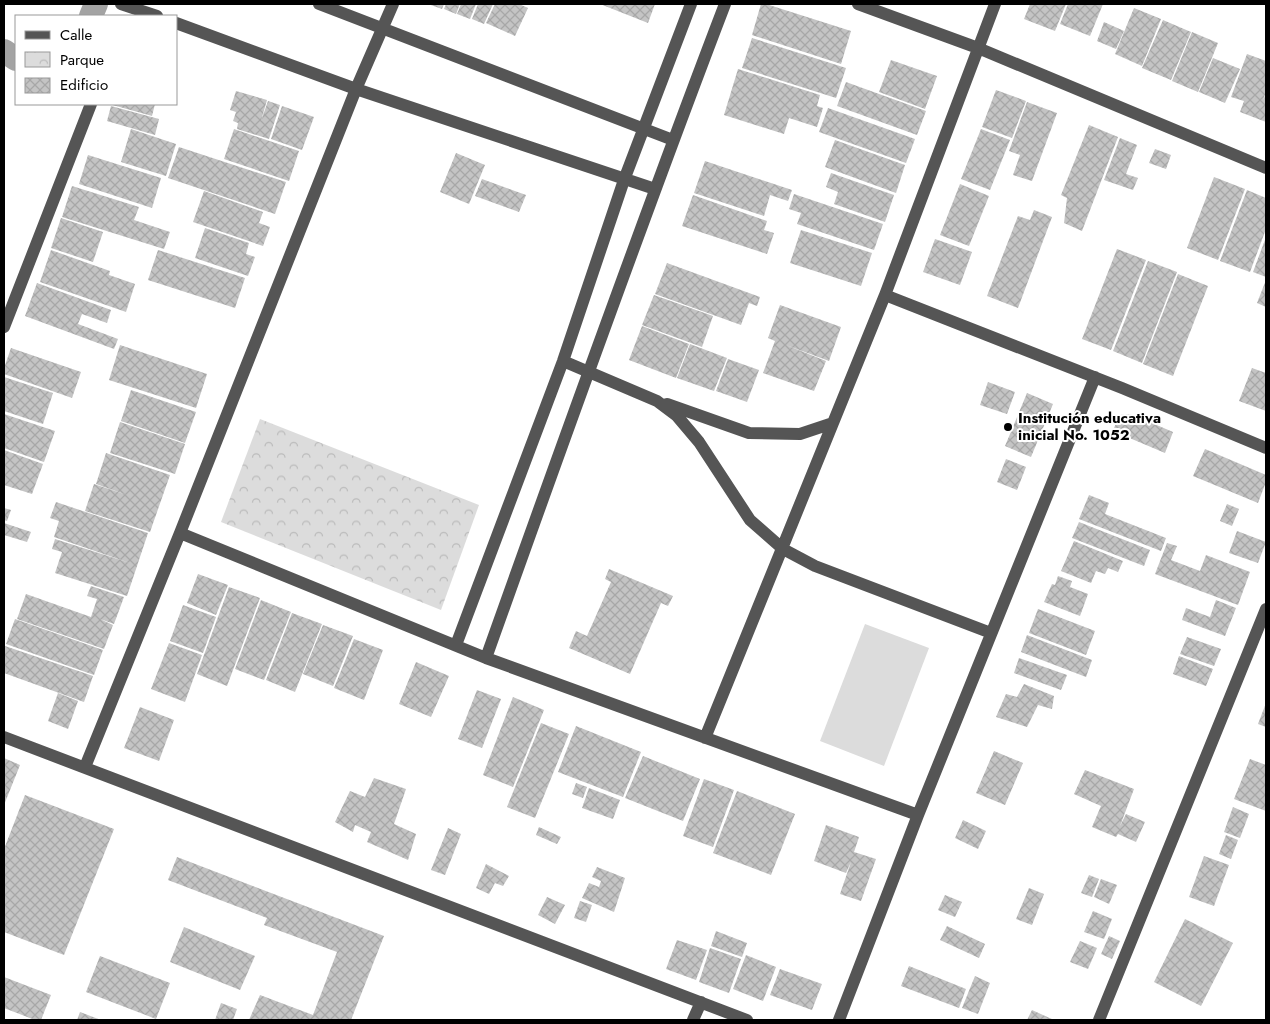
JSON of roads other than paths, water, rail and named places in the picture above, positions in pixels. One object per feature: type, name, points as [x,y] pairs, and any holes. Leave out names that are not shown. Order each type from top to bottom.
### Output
[{"type":"street","points":[[319,4],[673,140]]},
{"type":"street","points":[[85,767],[356,89],[393,4]]},
{"type":"street","points":[[456,645],[563,361],[624,180],[691,4]]},
{"type":"street","points":[[486,658],[588,370],[725,4]]},
{"type":"street","points":[[858,4],[978,48],[1266,168]]},
{"type":"street","points":[[705,738],[885,295],[994,4]]},
{"type":"street","points":[[127,8],[152,15]]},
{"type":"street","points":[[178,25],[356,89],[655,189]]},
{"type":"street","points":[[4,327],[91,105]]},
{"type":"street","points":[[885,295],[1095,377],[1266,448]]},
{"type":"street","points":[[563,361],[658,401],[749,433],[800,434],[833,423]]},
{"type":"street","points":[[839,1020],[918,815],[1095,377]]},
{"type":"street","points":[[658,401],[677,416],[699,442],[750,520],[782,549],[815,566],[991,633]]},
{"type":"street","points":[[180,533],[486,658],[918,815]]},
{"type":"street","points":[[1099,1020],[1266,609]]},
{"type":"street","points":[[4,736],[747,1020]]},
{"type":"street","points":[[693,1020],[701,1002]]},
{"type":"waterway","points":[[91,15],[96,4]]},
{"type":"waterway","points":[[4,51],[15,58]]},
{"type":"place","name":"Institución educativa inicial No. 1052","points":[[1008,427]]}]
